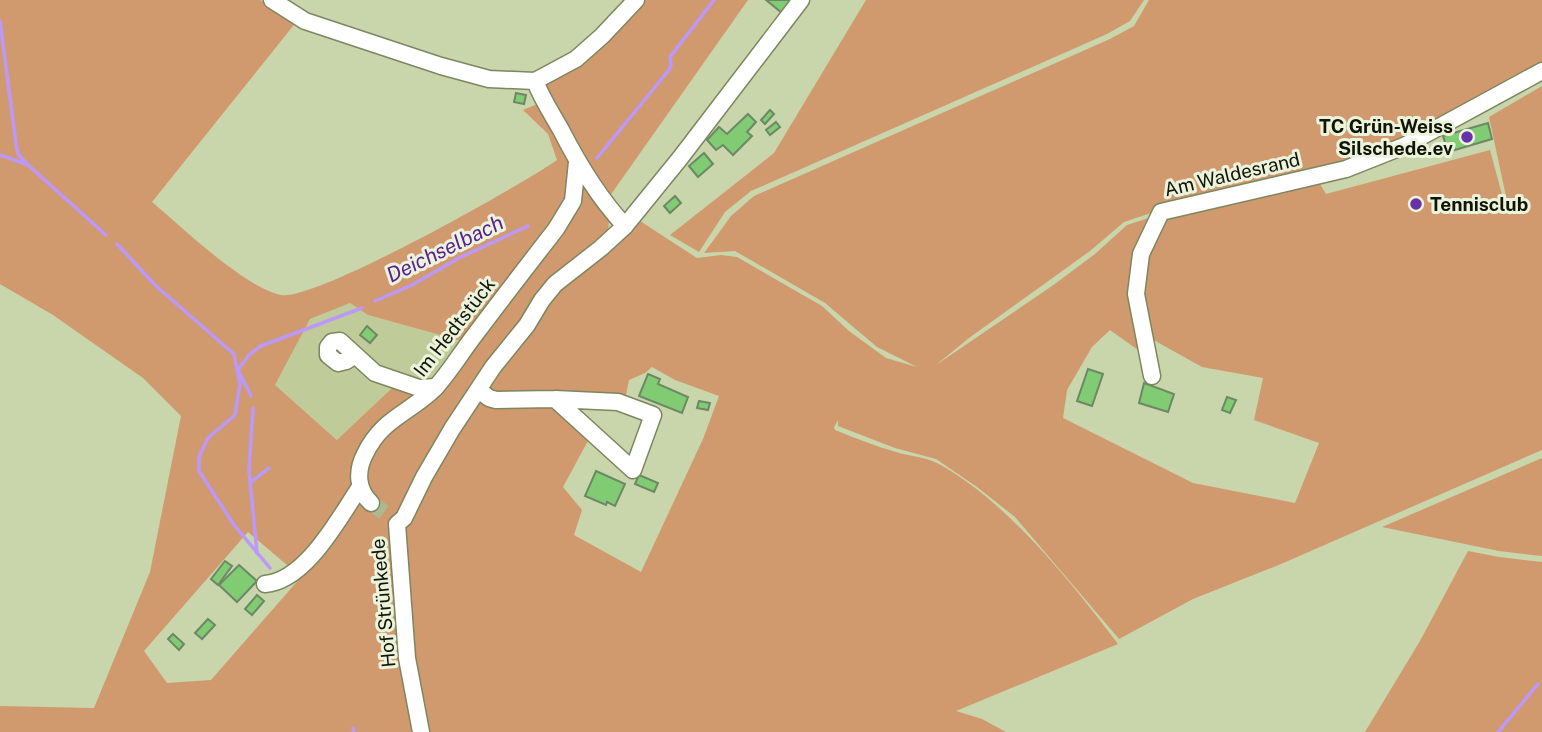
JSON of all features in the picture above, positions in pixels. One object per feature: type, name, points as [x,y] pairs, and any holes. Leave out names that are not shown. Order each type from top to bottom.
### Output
[{"type":"street","points":[[272,0],[305,21],[441,66],[489,79],[535,81],[576,60],[603,36],[636,0]]},
{"type":"street","points":[[555,399],[633,470],[653,415],[618,402],[555,399],[496,400],[479,390],[555,284],[625,226],[801,0]]},
{"type":"street","name":"Am Waldesrand","points":[[1152,376],[1136,294],[1142,254],[1161,212],[1346,169],[1404,146],[1542,71]]},
{"type":"street","points":[[535,81],[542,100],[577,162],[608,208],[625,226]]},
{"type":"street","name":"Im Hedtstück","points":[[360,487],[363,456],[372,440],[396,415],[436,387],[556,229],[573,201],[577,162]]},
{"type":"street","points":[[355,355],[375,373],[394,381],[419,388],[436,387]]},
{"type":"street","name":"Hof Strünkede","points":[[421,732],[407,658],[393,520],[404,518],[452,429],[479,390]]},
{"type":"street","points":[[360,487],[371,503]]},
{"type":"street","points":[[265,584],[275,583],[294,572],[310,556],[323,542],[360,487]]},
{"type":"shaded area","points":[[0,0],[260,0],[297,21],[152,202],[232,269],[266,290],[281,295],[301,292],[374,262],[463,216],[557,160],[548,134],[523,110],[540,103],[567,143],[609,221],[608,231],[601,244],[551,283],[477,385],[488,401],[551,403],[590,437],[563,487],[582,510],[574,535],[641,572],[703,439],[719,396],[675,380],[652,367],[629,380],[625,400],[553,394],[493,394],[488,388],[505,358],[530,327],[551,293],[606,248],[617,245],[637,219],[697,258],[721,255],[737,257],[822,306],[849,331],[886,358],[917,367],[877,347],[825,303],[735,251],[704,253],[731,216],[754,196],[1110,39],[1134,26],[1149,0],[1542,0],[1542,64],[1401,145],[1345,166],[1160,210],[1124,222],[1090,251],[936,365],[1052,286],[1095,254],[1127,225],[1155,216],[1137,252],[1132,286],[1145,355],[1110,330],[1092,347],[1067,390],[1063,418],[1193,483],[1295,503],[1319,443],[1254,420],[1263,378],[1202,367],[1150,338],[1140,295],[1144,255],[1163,215],[1317,179],[1326,194],[1490,150],[1507,213],[1510,215],[1489,117],[1542,86],[1542,450],[1281,564],[1193,599],[1119,639],[1015,517],[977,487],[936,459],[895,448],[838,426],[838,420],[835,430],[880,447],[937,463],[988,498],[1036,544],[1118,644],[956,711],[982,719],[1006,732],[424,732],[411,654],[407,564],[398,565],[404,654],[417,732],[0,732],[0,706],[94,708],[150,572],[181,416],[143,378],[53,315],[0,284]],"holes":[[[350,303],[368,315],[462,341],[424,392],[394,386],[337,440],[275,385],[310,319]],[[248,532],[301,577],[211,680],[167,683],[144,651]]]},
{"type":"shaded area","points":[[641,0],[748,0],[607,200],[544,94],[547,84]]},
{"type":"shaded area","points":[[866,0],[1144,0],[1130,21],[1107,34],[751,191],[725,212],[699,252],[670,235],[774,153]]},
{"type":"shaded area","points":[[350,303],[368,315],[462,341],[424,392],[393,386],[338,440],[275,385],[310,319]]},
{"type":"shaded area","points":[[1542,458],[1542,556],[1499,551],[1382,527]]},
{"type":"shaded area","points":[[1468,551],[1542,562],[1542,732],[1365,732],[1420,641]]},
{"type":"building","points":[[766,0],[792,0],[782,13]]},
{"type":"building","points":[[516,93],[526,95],[524,104],[514,102]]},
{"type":"building","points":[[770,110],[774,114],[765,124],[761,120]]},
{"type":"building","points":[[748,114],[756,122],[747,132],[752,136],[733,155],[723,145],[716,150],[707,140],[719,127],[727,134]]},
{"type":"building","points":[[776,122],[780,127],[770,135],[766,130]]},
{"type":"building","name":"TC Grün-Weiss Silschede.ev","points":[[1488,123],[1492,139],[1448,152],[1443,136]]},
{"type":"building","points":[[704,153],[713,164],[698,177],[689,166]]},
{"type":"building","points":[[675,196],[681,203],[670,213],[664,206]]},
{"type":"building","points":[[367,326],[377,335],[370,343],[360,335]]},
{"type":"building","points":[[1088,369],[1103,374],[1092,406],[1077,401]]},
{"type":"building","points":[[648,374],[660,379],[658,384],[688,397],[682,413],[639,396]]},
{"type":"building","points":[[1144,383],[1174,394],[1168,412],[1139,403]]},
{"type":"building","points":[[1227,397],[1236,400],[1230,413],[1222,410]]},
{"type":"building","points":[[699,401],[710,403],[708,410],[697,408]]},
{"type":"building","points":[[596,471],[625,484],[615,506],[585,496]]},
{"type":"building","points":[[639,475],[658,483],[654,492],[635,484]]},
{"type":"building","points":[[225,561],[232,566],[218,585],[211,579]]},
{"type":"building","points":[[239,565],[257,581],[237,602],[219,585]]},
{"type":"building","points":[[257,595],[264,601],[252,615],[245,609]]},
{"type":"building","points":[[208,619],[215,625],[202,639],[195,633]]},
{"type":"building","points":[[173,634],[184,644],[179,650],[168,639]]},
{"type":"waterway","name":"Deichselbach","points":[[597,158],[669,70],[670,57],[714,0]]},
{"type":"waterway","points":[[0,21],[16,144],[18,154],[28,165]]},
{"type":"waterway","points":[[0,155],[28,165],[106,235]]},
{"type":"waterway","name":"Deichselbach","points":[[375,301],[528,226]]},
{"type":"waterway","points":[[117,244],[156,286],[234,354],[240,384],[235,415],[208,438],[199,457],[199,471],[234,525],[270,568]]},
{"type":"waterway","name":"Deichselbach","points":[[251,396],[238,370],[249,355],[261,346],[362,308]]},
{"type":"waterway","points":[[253,408],[249,470],[257,553]]},
{"type":"waterway","points":[[251,482],[269,468]]},
{"type":"waterway","points":[[1498,732],[1538,684]]},
{"type":"waterway","points":[[353,728],[354,732]]},
{"type":"tunnel","points":[[371,503],[389,516]]},
{"type":"place","name":"TC Grün-Weiss Silschede.ev","points":[[1467,137]]},
{"type":"place","name":"Tennisclub","points":[[1416,204]]}]
